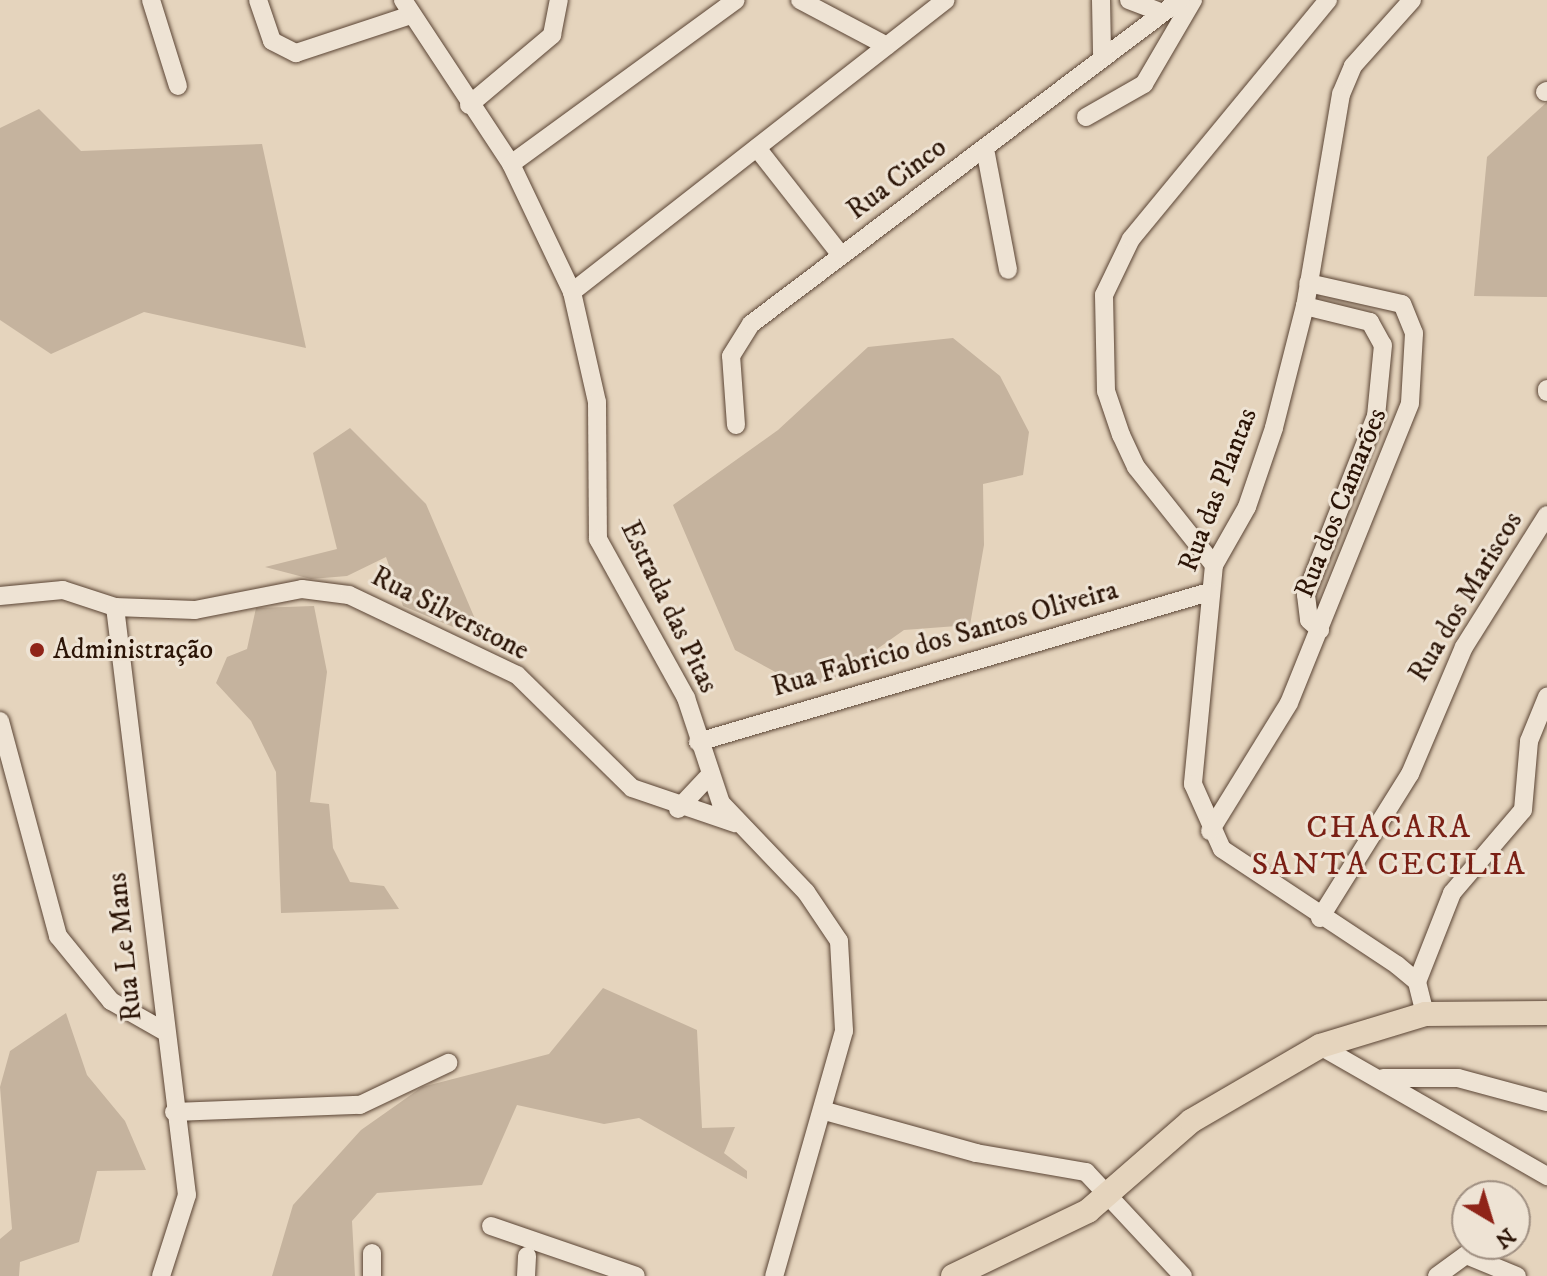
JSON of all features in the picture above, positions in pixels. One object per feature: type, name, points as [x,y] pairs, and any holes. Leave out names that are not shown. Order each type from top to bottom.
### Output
[{"type":"main road","points":[[953,1276],[1038,1239],[1110,1194],[1191,1121],[1320,1046],[1425,1014],[1547,1013]]},
{"type":"street","points":[[151,0],[178,86]]},
{"type":"street","points":[[258,0],[272,41],[296,53],[407,8]]},
{"type":"street","points":[[469,105],[552,35],[559,0]]},
{"type":"street","points":[[511,164],[736,0]]},
{"type":"street","points":[[800,0],[887,46]]},
{"type":"street","points":[[572,292],[946,0]]},
{"type":"street","points":[[1101,0],[1102,53]]},
{"type":"street","points":[[1129,0],[1160,12]]},
{"type":"street","name":"Rua Cinco","points":[[736,425],[730,386],[739,338],[841,255],[985,149],[1102,53],[1180,0]]},
{"type":"street","points":[[1086,117],[1144,84],[1193,0]]},
{"type":"street","points":[[1214,565],[1136,467],[1121,435],[1106,391],[1104,295],[1131,239],[1328,0]]},
{"type":"street","name":"Rua das Plantas","points":[[1412,0],[1353,66],[1341,94],[1305,306],[1247,507],[1214,565],[1193,784],[1210,831],[1240,866],[1417,982]]},
{"type":"street","name":"Estrada das Pitas","points":[[407,8],[511,164],[572,292],[597,402],[598,539],[672,670],[709,776],[735,823],[790,873],[839,941],[844,1031],[825,1111],[774,1276]]},
{"type":"street","points":[[757,148],[841,255]]},
{"type":"street","points":[[985,149],[1008,270]]},
{"type":"street","name":"Rua dos Camarões","points":[[1210,831],[1274,731],[1320,630],[1403,429],[1414,333],[1391,298],[1308,283]]},
{"type":"street","name":"Rua dos Camarões","points":[[1305,306],[1370,322],[1383,345],[1376,416],[1306,595],[1309,620],[1320,630]]},
{"type":"street","name":"Rua dos Mariscos","points":[[1320,918],[1410,774],[1449,675],[1547,515]]},
{"type":"street","name":"Rua Silverstone","points":[[0,596],[63,590],[115,607],[215,609],[302,589],[349,595],[517,675],[613,775],[678,809],[735,823]]},
{"type":"street","name":"Rua Fabricio dos Santos Oliveira","points":[[698,742],[1209,592]]},
{"type":"street","name":"Rua Le Mans","points":[[115,607],[162,1030],[187,1195],[161,1276]]},
{"type":"street","points":[[1425,1014],[1417,982],[1452,893],[1523,810],[1529,741],[1547,697]]},
{"type":"street","points":[[0,721],[58,936],[111,1001],[162,1030]]},
{"type":"street","points":[[678,809],[709,776]]},
{"type":"street","points":[[1320,1046],[1383,1078],[1547,1176]]},
{"type":"street","points":[[174,1112],[360,1105],[448,1063]]},
{"type":"street","points":[[1383,1078],[1458,1078],[1547,1102]]},
{"type":"street","points":[[825,1111],[976,1153],[1068,1166],[1110,1194],[1183,1276]]},
{"type":"street","points":[[491,1226],[636,1276]]},
{"type":"street","points":[[372,1253],[372,1276]]},
{"type":"street","points":[[1437,1276],[1466,1255],[1517,1276]]},
{"type":"street","points":[[526,1276],[527,1256]]},
{"type":"shaded area","points":[[1547,102],[1547,297],[1474,296],[1487,157]]},
{"type":"shaded area","points":[[39,109],[81,151],[262,144],[306,348],[144,312],[51,354],[0,320],[0,128]]},
{"type":"shaded area","points":[[953,338],[1000,376],[1029,432],[1023,475],[983,484],[984,545],[970,625],[904,630],[839,676],[805,688],[735,650],[673,505],[778,430],[868,347]]},
{"type":"shaded area","points":[[350,428],[426,504],[484,640],[403,606],[386,557],[347,576],[311,579],[265,567],[337,549],[313,453]]},
{"type":"shaded area","points":[[314,606],[327,672],[310,802],[329,804],[333,848],[350,882],[384,886],[399,909],[281,913],[276,772],[251,721],[216,683],[227,657],[247,649],[256,608]]},
{"type":"shaded area","points":[[603,988],[697,1030],[702,1128],[735,1127],[724,1153],[747,1171],[747,1179],[639,1118],[604,1124],[517,1105],[482,1185],[377,1193],[352,1221],[355,1276],[272,1276],[293,1205],[361,1130],[422,1087],[549,1054]]},
{"type":"shaded area","points":[[66,1013],[87,1075],[125,1121],[146,1170],[97,1171],[79,1242],[20,1262],[19,1276],[0,1276],[0,1239],[12,1229],[0,1087],[10,1051]]},
{"type":"place","name":"Administração","points":[[37,650]]},
{"type":"district","name":"CHACARA SANTA CECILIA","points":[[1389,848]]}]
